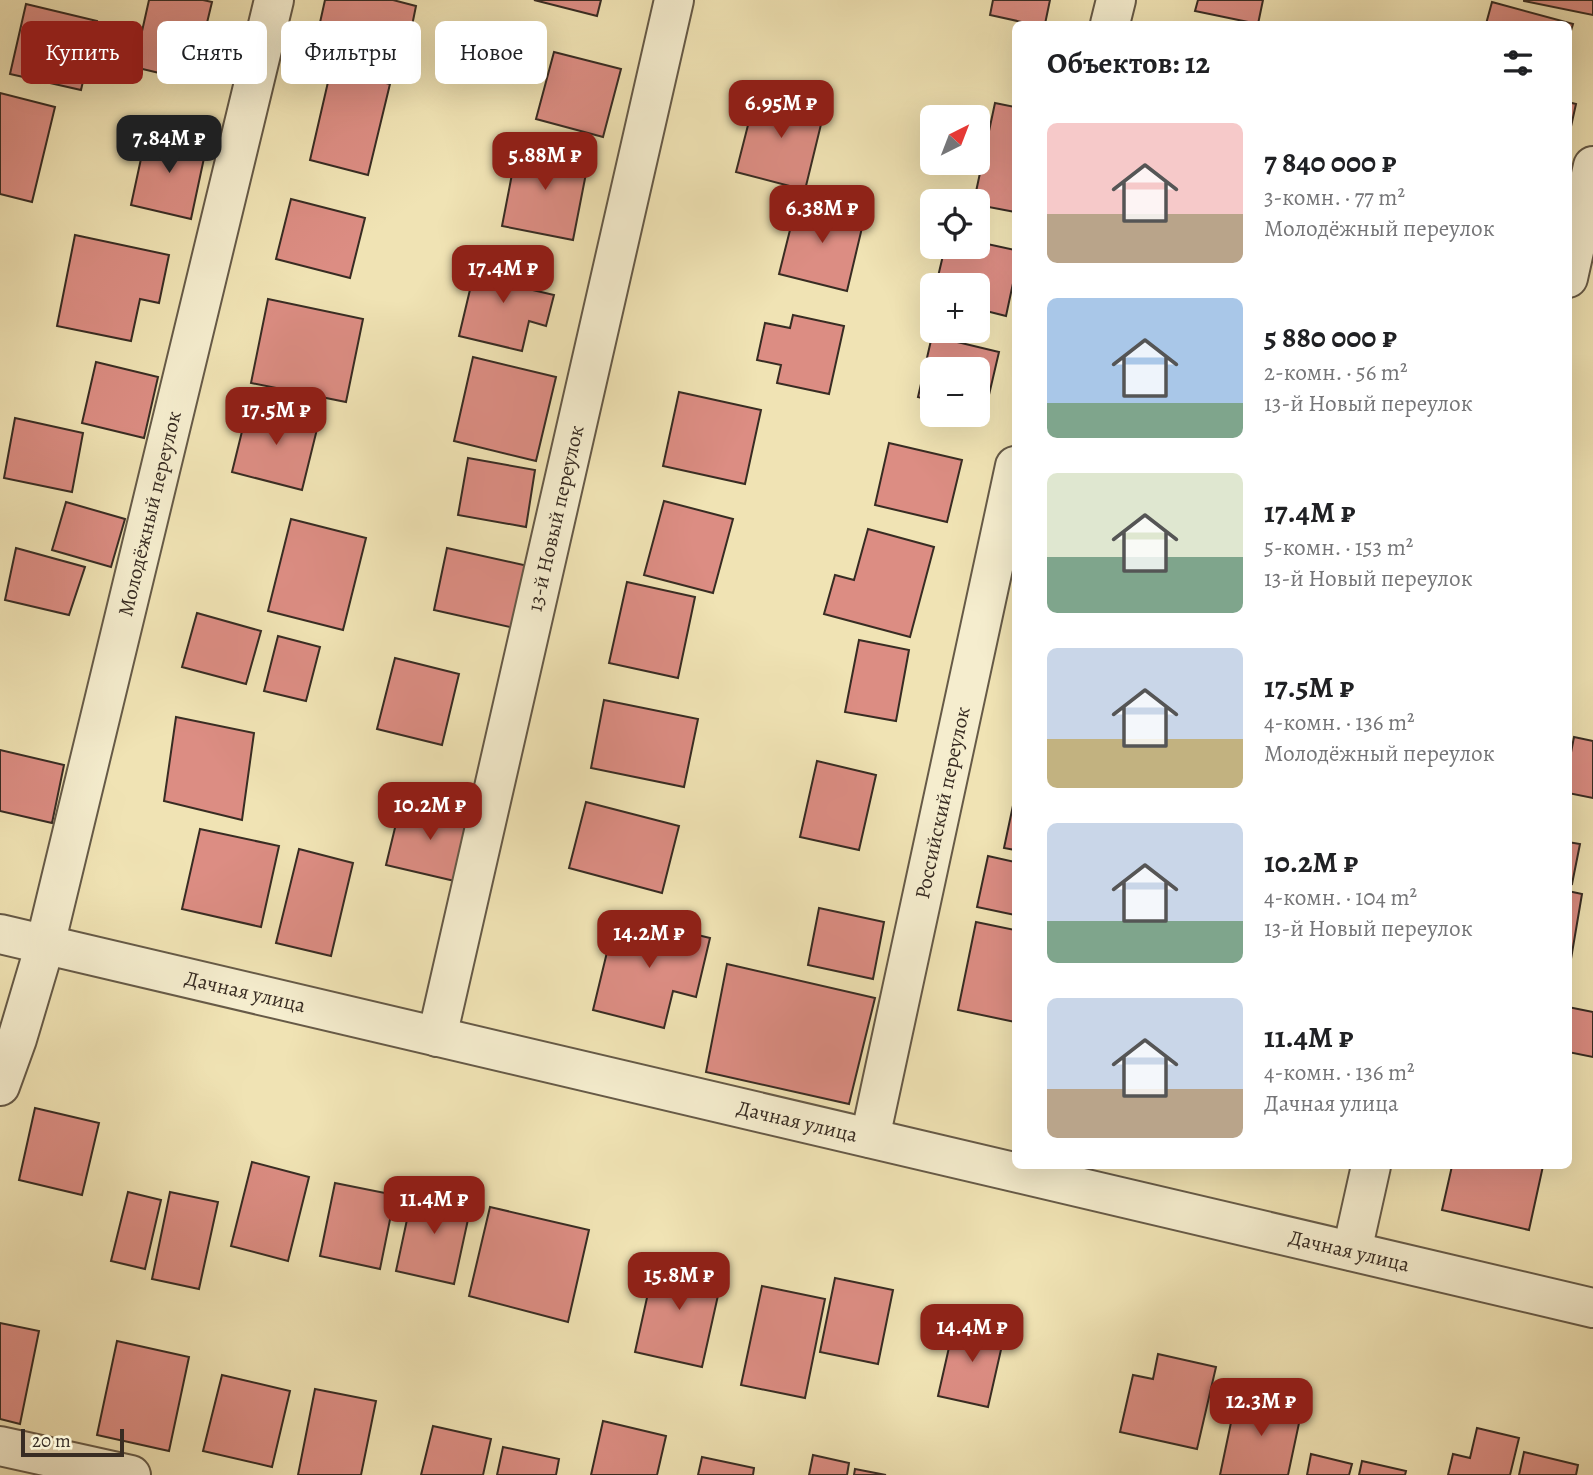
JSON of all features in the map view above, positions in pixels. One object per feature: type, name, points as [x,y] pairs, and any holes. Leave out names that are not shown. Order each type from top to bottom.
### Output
[{"type":"street","name":"Молодёжный переулок","points":[[45,945],[274,0]]},
{"type":"street","name":"13-й Новый переулок","points":[[437,1037],[674,0]]},
{"type":"street","points":[[1111,21],[1116,0]]},
{"type":"street","points":[[1572,260],[1593,166]]},
{"type":"street","name":"Российский переулок","points":[[870,1138],[1012,480]]},
{"type":"street","name":"Дачная улица","points":[[0,934],[1593,1308]]},
{"type":"street","points":[[0,1086],[45,945]]},
{"type":"street","points":[[1352,1251],[1370,1169]]},
{"type":"street","points":[[0,1446],[131,1475]]},
{"type":"building","points":[[149,0],[212,2],[207,21],[157,21],[157,72],[143,69],[143,27]]},
{"type":"building","points":[[325,0],[393,0],[416,6],[413,21],[320,21]]},
{"type":"building","points":[[534,0],[601,0],[597,16]]},
{"type":"building","points":[[993,0],[1050,0],[1046,21],[1017,21],[990,15]]},
{"type":"building","points":[[1198,0],[1263,0],[1259,21],[1243,21],[1195,11]]},
{"type":"building","points":[[1593,0],[1593,15],[1524,1]]},
{"type":"building","points":[[1492,2],[1562,21],[1487,21]]},
{"type":"building","points":[[26,4],[97,21],[22,21]]},
{"type":"building","points":[[21,26],[21,76],[10,74]]},
{"type":"building","points":[[554,52],[621,69],[603,137],[536,119]]},
{"type":"building","points":[[54,84],[82,84],[81,90]]},
{"type":"building","points":[[328,84],[390,84],[368,175],[310,160]]},
{"type":"building","points":[[757,90],[825,108],[805,190],[736,172]]},
{"type":"building","points":[[0,93],[55,107],[32,202],[0,194]]},
{"type":"building","points":[[995,103],[1012,106],[1012,211],[990,207],[990,189],[977,189],[980,175],[990,175],[990,126]]},
{"type":"building","points":[[1572,103],[1576,104],[1572,122]]},
{"type":"building","points":[[147,131],[207,144],[191,219],[131,205]]},
{"type":"building","points":[[518,143],[589,158],[573,240],[502,226]]},
{"type":"building","points":[[798,198],[865,215],[847,291],[779,274]]},
{"type":"building","points":[[291,199],[365,218],[350,278],[276,259]]},
{"type":"building","points":[[75,235],[169,255],[159,303],[140,299],[131,341],[57,326]]},
{"type":"building","points":[[990,245],[1012,249],[1012,288],[1006,316],[990,312],[990,273],[939,273],[942,259],[990,259]]},
{"type":"building","points":[[478,256],[529,267],[524,288],[554,295],[546,326],[529,321],[522,351],[459,336]]},
{"type":"building","points":[[268,299],[363,319],[346,402],[251,383]]},
{"type":"building","points":[[793,315],[844,326],[829,394],[777,383],[781,365],[757,360],[765,323],[790,328]]},
{"type":"building","points":[[930,343],[961,343],[999,352],[990,391],[990,357],[927,357]]},
{"type":"building","points":[[473,357],[556,377],[536,461],[454,441]]},
{"type":"building","points":[[96,362],[158,377],[144,438],[82,423]]},
{"type":"building","points":[[679,392],[761,410],[745,484],[663,466]]},
{"type":"building","points":[[249,403],[319,421],[302,490],[232,472]]},
{"type":"building","points":[[15,418],[83,433],[72,492],[4,478]]},
{"type":"building","points":[[889,443],[962,460],[947,522],[875,505]]},
{"type":"building","points":[[468,458],[535,470],[526,527],[458,515]]},
{"type":"building","points":[[664,501],[733,519],[713,593],[644,575]]},
{"type":"building","points":[[66,502],[125,519],[111,567],[52,550]]},
{"type":"building","points":[[291,519],[366,538],[343,630],[268,611]]},
{"type":"building","points":[[868,529],[934,547],[910,637],[824,614],[835,575],[854,580]]},
{"type":"building","points":[[16,548],[85,567],[69,615],[5,600]]},
{"type":"building","points":[[447,548],[528,566],[514,628],[434,610]]},
{"type":"building","points":[[627,582],[695,597],[678,678],[609,663]]},
{"type":"building","points":[[197,613],[261,631],[246,684],[182,667]]},
{"type":"building","points":[[278,636],[320,647],[306,701],[264,691]]},
{"type":"building","points":[[859,640],[909,650],[896,721],[845,712]]},
{"type":"building","points":[[395,658],[459,674],[442,745],[377,729]]},
{"type":"building","points":[[604,700],[698,719],[684,787],[591,768]]},
{"type":"building","points":[[176,717],[254,733],[242,820],[164,801]]},
{"type":"building","points":[[1574,737],[1593,741],[1593,798],[1572,794]]},
{"type":"building","points":[[0,750],[64,765],[52,823],[0,811]]},
{"type":"building","points":[[817,761],[876,775],[859,850],[800,837]]},
{"type":"building","points":[[586,802],[679,826],[662,893],[569,868]]},
{"type":"building","points":[[401,803],[474,820],[459,882],[386,865]]},
{"type":"building","points":[[1012,810],[1012,849],[1004,848]]},
{"type":"building","points":[[200,829],[279,846],[261,927],[182,909]]},
{"type":"building","points":[[1572,843],[1580,844],[1572,884]]},
{"type":"building","points":[[299,849],[353,863],[331,956],[276,943]]},
{"type":"building","points":[[988,856],[1012,861],[1012,914],[977,907]]},
{"type":"building","points":[[1572,892],[1582,894],[1572,953]]},
{"type":"building","points":[[819,908],[884,922],[873,979],[808,965]]},
{"type":"building","points":[[616,915],[710,938],[696,997],[673,991],[664,1028],[593,1010]]},
{"type":"building","points":[[976,922],[1012,929],[1012,1021],[958,1010]]},
{"type":"building","points":[[727,964],[875,998],[849,1104],[706,1072]]},
{"type":"building","points":[[1572,1008],[1593,1012],[1593,1057],[1572,1053]]},
{"type":"building","points":[[35,1108],[99,1123],[82,1195],[19,1180]]},
{"type":"building","points":[[252,1162],[309,1177],[288,1261],[231,1246]]},
{"type":"building","points":[[1451,1169],[1542,1169],[1529,1230],[1442,1210]]},
{"type":"building","points":[[335,1183],[395,1195],[380,1269],[320,1256]]},
{"type":"building","points":[[414,1187],[472,1201],[454,1284],[396,1271]]},
{"type":"building","points":[[128,1192],[161,1200],[145,1269],[111,1261]]},
{"type":"building","points":[[170,1192],[218,1202],[199,1289],[152,1279]]},
{"type":"building","points":[[490,1207],[589,1230],[568,1322],[469,1296]]},
{"type":"building","points":[[656,1257],[723,1273],[702,1367],[635,1352]]},
{"type":"building","points":[[835,1278],[893,1290],[878,1364],[820,1352]]},
{"type":"building","points":[[762,1286],[825,1299],[805,1398],[741,1385]]},
{"type":"building","points":[[955,1321],[1005,1332],[988,1407],[938,1396]]},
{"type":"building","points":[[0,1323],[39,1331],[20,1424],[0,1419]]},
{"type":"building","points":[[117,1341],[189,1357],[169,1451],[97,1435]]},
{"type":"building","points":[[1158,1354],[1216,1367],[1197,1449],[1120,1432],[1133,1375],[1153,1379]]},
{"type":"building","points":[[222,1375],[290,1391],[272,1467],[203,1451]]},
{"type":"building","points":[[315,1389],[376,1401],[361,1475],[298,1475]]},
{"type":"building","points":[[1237,1394],[1302,1409],[1288,1475],[1220,1475]]},
{"type":"building","points":[[603,1421],[666,1436],[657,1475],[591,1475]]},
{"type":"building","points":[[433,1426],[491,1439],[483,1475],[421,1475]]},
{"type":"building","points":[[1477,1428],[1519,1438],[1510,1475],[1448,1475],[1453,1454],[1470,1458]]},
{"type":"building","points":[[503,1447],[559,1459],[556,1475],[497,1475]]},
{"type":"building","points":[[1524,1452],[1578,1465],[1576,1475],[1519,1475]]},
{"type":"building","points":[[1311,1454],[1352,1464],[1349,1475],[1307,1475]]},
{"type":"building","points":[[813,1455],[849,1463],[847,1475],[809,1475]]},
{"type":"building","points":[[702,1457],[754,1468],[753,1475],[698,1475]]},
{"type":"building","points":[[1362,1461],[1406,1471],[1405,1475],[1359,1475]]},
{"type":"building","points":[[855,1469],[886,1475],[854,1475]]}]
